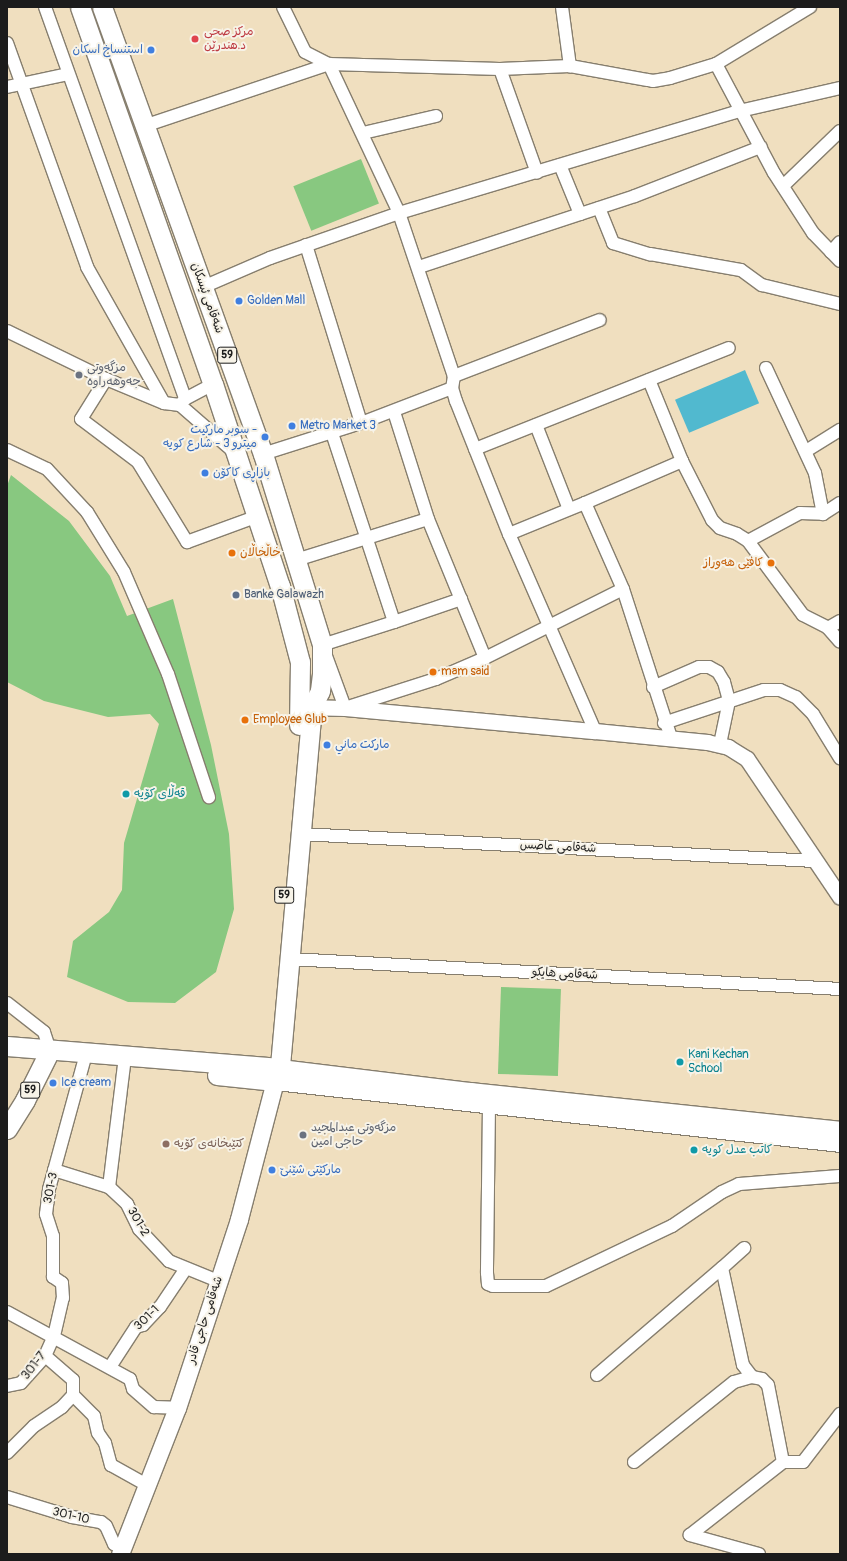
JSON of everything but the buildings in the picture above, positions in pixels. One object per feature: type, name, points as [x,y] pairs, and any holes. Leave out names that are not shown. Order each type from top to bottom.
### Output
[{"type":"main road","name":"شەقامی ئیسکان","points":[[82,7],[258,516],[298,653],[306,707]]},
{"type":"main road","name":"شەقامی ئیسکان","points":[[102,7],[263,454],[322,645],[322,674],[320,691],[306,707]]},
{"type":"main road","points":[[298,653],[322,645]]},
{"type":"main road","name":"59","points":[[275,1072],[290,959],[301,834],[306,707]]},
{"type":"main road","name":"59","points":[[275,1072],[306,707]]},
{"type":"main road","points":[[7,1046],[84,1061],[124,1065],[275,1072],[489,1105],[836,1139]]},
{"type":"main road","points":[[48,1054],[275,1072],[471,1091],[836,1139]]},
{"type":"main road","name":"59","points":[[7,1129],[48,1054]]},
{"type":"main road","name":"شەقامی حاجی قادر","points":[[121,1552],[177,1408],[239,1219],[275,1072]]},
{"type":"street","points":[[45,7],[182,402],[238,456]]},
{"type":"street","points":[[283,7],[305,52],[329,64],[363,133],[399,213],[419,267],[453,382],[475,449],[509,534],[595,730]]},
{"type":"street","points":[[562,7],[570,66]]},
{"type":"street","points":[[144,126],[329,64],[500,69],[570,66],[654,81],[670,78],[716,64],[810,7]]},
{"type":"street","points":[[7,43],[87,267],[164,403]]},
{"type":"street","points":[[716,64],[783,186],[813,233],[840,261]]},
{"type":"street","points":[[500,69],[537,173]]},
{"type":"street","points":[[7,87],[22,82],[68,74]]},
{"type":"street","points":[[203,287],[306,245],[399,213],[537,173],[742,110],[840,88]]},
{"type":"street","points":[[363,133],[436,116]]},
{"type":"street","points":[[783,186],[840,132]]},
{"type":"street","points":[[419,267],[599,208],[761,147]]},
{"type":"street","points":[[560,165],[580,214]]},
{"type":"street","points":[[599,208],[613,243],[650,254],[741,270],[762,285],[840,304]]},
{"type":"street","points":[[831,252],[840,242]]},
{"type":"street","points":[[306,245],[361,423]]},
{"type":"street","points":[[263,454],[394,412],[453,382],[600,320]]},
{"type":"street","points":[[7,330],[106,379],[164,403],[182,402],[213,384]]},
{"type":"street","points":[[475,449],[729,348]]},
{"type":"street","points":[[766,368],[806,451],[820,491],[823,514]]},
{"type":"street","points":[[106,379],[81,419],[138,462],[187,542],[258,516]]},
{"type":"street","points":[[649,380],[682,461],[712,520],[720,528],[737,534],[748,542],[803,615],[828,628],[840,642]]},
{"type":"street","points":[[394,412],[428,519],[485,658]]},
{"type":"street","points":[[536,425],[569,509]]},
{"type":"street","points":[[806,451],[840,430]]},
{"type":"street","points":[[332,433],[365,538],[394,622]]},
{"type":"street","points":[[7,450],[46,469],[87,512],[124,572],[168,674],[209,797]]},
{"type":"street","points":[[509,534],[682,461]]},
{"type":"street","points":[[585,503],[623,589],[664,723],[671,738]]},
{"type":"street","points":[[748,542],[800,513],[823,514],[840,503]]},
{"type":"street","points":[[296,560],[428,519]]},
{"type":"street","points":[[345,708],[436,679],[485,658],[623,589]]},
{"type":"street","points":[[345,708],[322,645],[461,599]]},
{"type":"street","points":[[828,628],[840,621]]},
{"type":"street","points":[[653,687],[699,667],[709,667],[718,672],[724,682],[729,701],[720,744]]},
{"type":"street","points":[[664,723],[764,690],[780,690],[796,697],[814,714],[839,754]]},
{"type":"street","points":[[306,707],[345,708],[595,730],[720,744],[736,750],[747,759],[840,897]]},
{"type":"street","name":"شه‌قامی عاصس","points":[[301,834],[815,861]]},
{"type":"street","name":"شه‌قامی هایكو","points":[[290,959],[840,989]]},
{"type":"street","points":[[7,1003],[44,1032],[48,1054]]},
{"type":"street","name":"301-3","points":[[54,1336],[63,1298],[62,1283],[53,1277],[53,1236],[46,1214],[54,1170],[84,1061]]},
{"type":"street","points":[[109,1187],[124,1065]]},
{"type":"street","points":[[489,1105],[487,1273],[488,1284],[493,1286],[546,1286],[672,1226],[722,1192],[739,1184],[840,1176]]},
{"type":"street","name":"301-2","points":[[54,1170],[109,1187],[127,1204],[149,1241],[169,1262],[185,1270],[218,1281]]},
{"type":"street","points":[[597,1376],[744,1248]]},
{"type":"street","points":[[722,1268],[743,1365],[752,1376],[762,1379],[768,1385],[783,1462]]},
{"type":"street","name":"301-1","points":[[110,1367],[136,1328],[143,1325],[160,1307],[185,1270]]},
{"type":"street","points":[[7,1312],[54,1336],[130,1379],[134,1389],[154,1407],[177,1408]]},
{"type":"street","name":"301-7","points":[[7,1386],[21,1383],[45,1356],[54,1336]]},
{"type":"street","points":[[7,1452],[34,1426],[62,1407],[73,1395],[73,1380],[45,1356]]},
{"type":"street","points":[[634,1462],[734,1382],[752,1376]]},
{"type":"street","points":[[73,1395],[94,1416],[98,1434],[105,1443],[111,1465],[147,1485]]},
{"type":"street","points":[[759,1554],[690,1535],[783,1462],[803,1462],[840,1414]]},
{"type":"street","name":"301-10","points":[[7,1497],[72,1517],[101,1522],[106,1526],[114,1544],[121,1552]]},
{"type":"green space","points":[[361,159],[379,204],[311,231],[293,186]]},
{"type":"green space","points":[[11,475],[69,521],[110,576],[127,616],[173,599],[211,745],[229,834],[234,909],[216,972],[175,1003],[128,1002],[67,977],[73,941],[109,912],[122,890],[124,843],[159,724],[150,714],[108,717],[44,701],[7,682],[7,486]]},
{"type":"green space","points":[[501,987],[561,989],[558,1076],[498,1074]]},
{"type":"water","points":[[745,370],[759,403],[689,433],[675,400]]},
{"type":"place","name":"مرکز صحی د.هندرێن","points":[[195,39]]},
{"type":"place","name":"استنساخ اسکان","points":[[151,50]]},
{"type":"place","name":"Golden Mall","points":[[239,301]]},
{"type":"place","name":"مزگه‌وتی جه‌وهه‌راوه","points":[[79,375]]},
{"type":"place","name":"Metro Market 3","points":[[292,426]]},
{"type":"place","name":"سوبر ماركيت - ميترو 3 - شارع كويه","points":[[265,437]]},
{"type":"place","name":"بازاڕی کاکۆن","points":[[205,473]]},
{"type":"place","name":"خاڵخاڵان","points":[[232,553]]},
{"type":"place","name":"کافێی هەوراز","points":[[771,563]]},
{"type":"place","name":"Banke Galawazh","points":[[236,595]]},
{"type":"place","name":"mam said","points":[[433,672]]},
{"type":"place","name":"Employee Glub","points":[[245,720]]},
{"type":"place","name":"مارکت ماني","points":[[327,745]]},
{"type":"place","name":"قەڵای کۆیە","points":[[126,794]]},
{"type":"place","name":"Kani Kechan School","points":[[680,1062]]},
{"type":"place","name":"Ice cream","points":[[53,1083]]},
{"type":"place","name":"مزگه‌وتی عبدالمجید حاجی امین","points":[[303,1135]]},
{"type":"place","name":"كتێبخانه‌ی كۆیه‌","points":[[166,1144]]},
{"type":"place","name":"كاتب عدل كويه","points":[[694,1150]]},
{"type":"place","name":"ماركێتى شێنێ","points":[[272,1170]]}]
